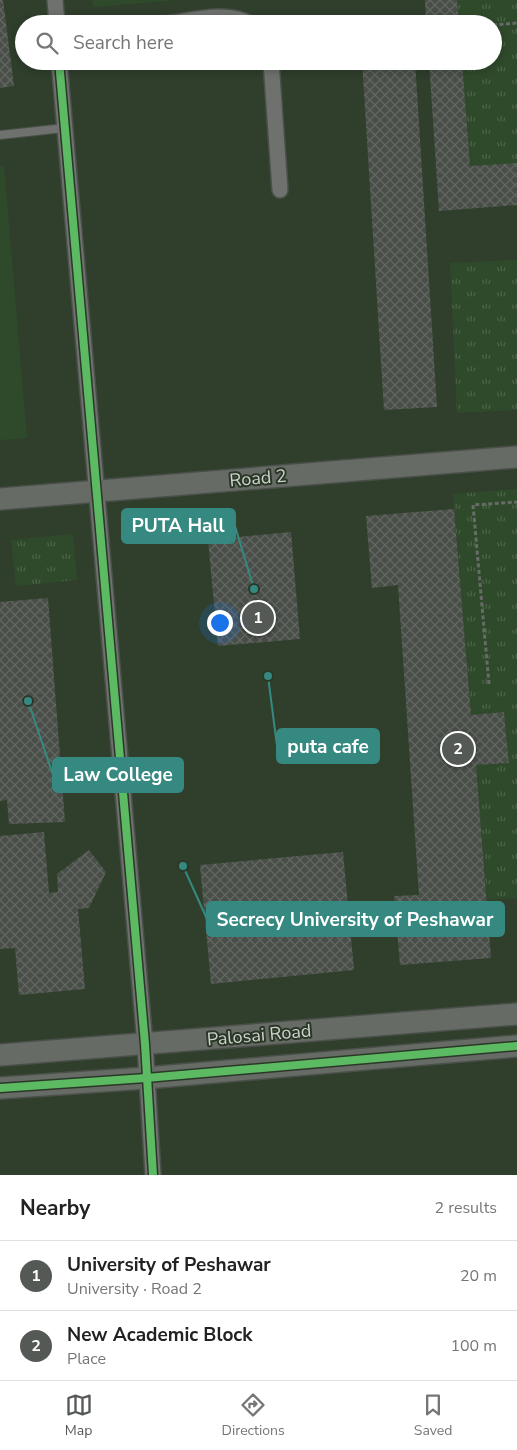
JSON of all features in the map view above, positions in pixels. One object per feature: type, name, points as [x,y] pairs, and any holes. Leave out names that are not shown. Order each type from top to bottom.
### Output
[{"type":"street","points":[[55,0],[56,15]]},
{"type":"street","points":[[60,70],[145,1044],[153,1175]]},
{"type":"street","points":[[272,70],[280,190]]},
{"type":"street","name":"Road 2","points":[[0,499],[517,457]]},
{"type":"street","name":"Palosai Road","points":[[0,1056],[517,1014]]},
{"type":"street","points":[[0,1088],[146,1078],[517,1046]]},
{"type":"lane","points":[[0,135],[64,128]]},
{"type":"path","points":[[502,24],[517,23]]},
{"type":"path","points":[[489,684],[473,505],[517,502]]},
{"type":"shaded area","points":[[0,0],[517,0],[517,1175],[0,1175]]},
{"type":"green space","points":[[93,0],[169,0],[169,1],[93,7]]},
{"type":"green space","points":[[457,0],[517,0],[517,163],[470,166],[463,70],[502,70],[502,15],[458,15]]},
{"type":"green space","points":[[0,166],[4,166],[27,438],[0,440]]},
{"type":"green space","points":[[517,260],[517,410],[457,413],[450,263]]},
{"type":"green space","points":[[517,489],[517,898],[487,900],[476,765],[508,763],[504,712],[471,715],[453,494]]},
{"type":"green space","points":[[73,534],[77,580],[16,586],[11,540]]},
{"type":"building","points":[[0,0],[3,0],[14,86],[0,88]]},
{"type":"building","points":[[425,0],[457,0],[458,15],[426,15]]},
{"type":"building","points":[[363,70],[416,70],[437,407],[384,410]]},
{"type":"building","points":[[430,70],[463,70],[470,166],[517,163],[517,205],[439,211]]},
{"type":"building","points":[[454,509],[471,715],[504,712],[509,763],[476,765],[491,958],[400,965],[394,896],[419,895],[398,585],[372,588],[366,516]]},
{"type":"building","points":[[291,532],[300,639],[218,646],[208,540]]},
{"type":"building","points":[[48,598],[65,822],[9,824],[7,800],[0,801],[0,602]]},
{"type":"building","points":[[44,832],[49,893],[58,892],[57,874],[89,850],[106,872],[89,908],[78,909],[85,989],[19,995],[15,948],[0,949],[0,836]]},
{"type":"building","points":[[343,852],[354,970],[211,984],[200,865]]},
{"type":"cycle path","points":[[60,70],[145,1044],[153,1175]]},
{"type":"cycle path","points":[[0,1088],[146,1078],[517,1046]]},
{"type":"place","name":"PUTA Hall","points":[[254,589]]},
{"type":"place","name":"University of Peshawar","points":[[258,618]]},
{"type":"place","name":"puta cafe","points":[[268,676]]},
{"type":"place","name":"Law College","points":[[28,701]]},
{"type":"place","name":"New Academic Block","points":[[458,749]]},
{"type":"place","name":"Secrecy University of Peshawar","points":[[183,866]]}]
